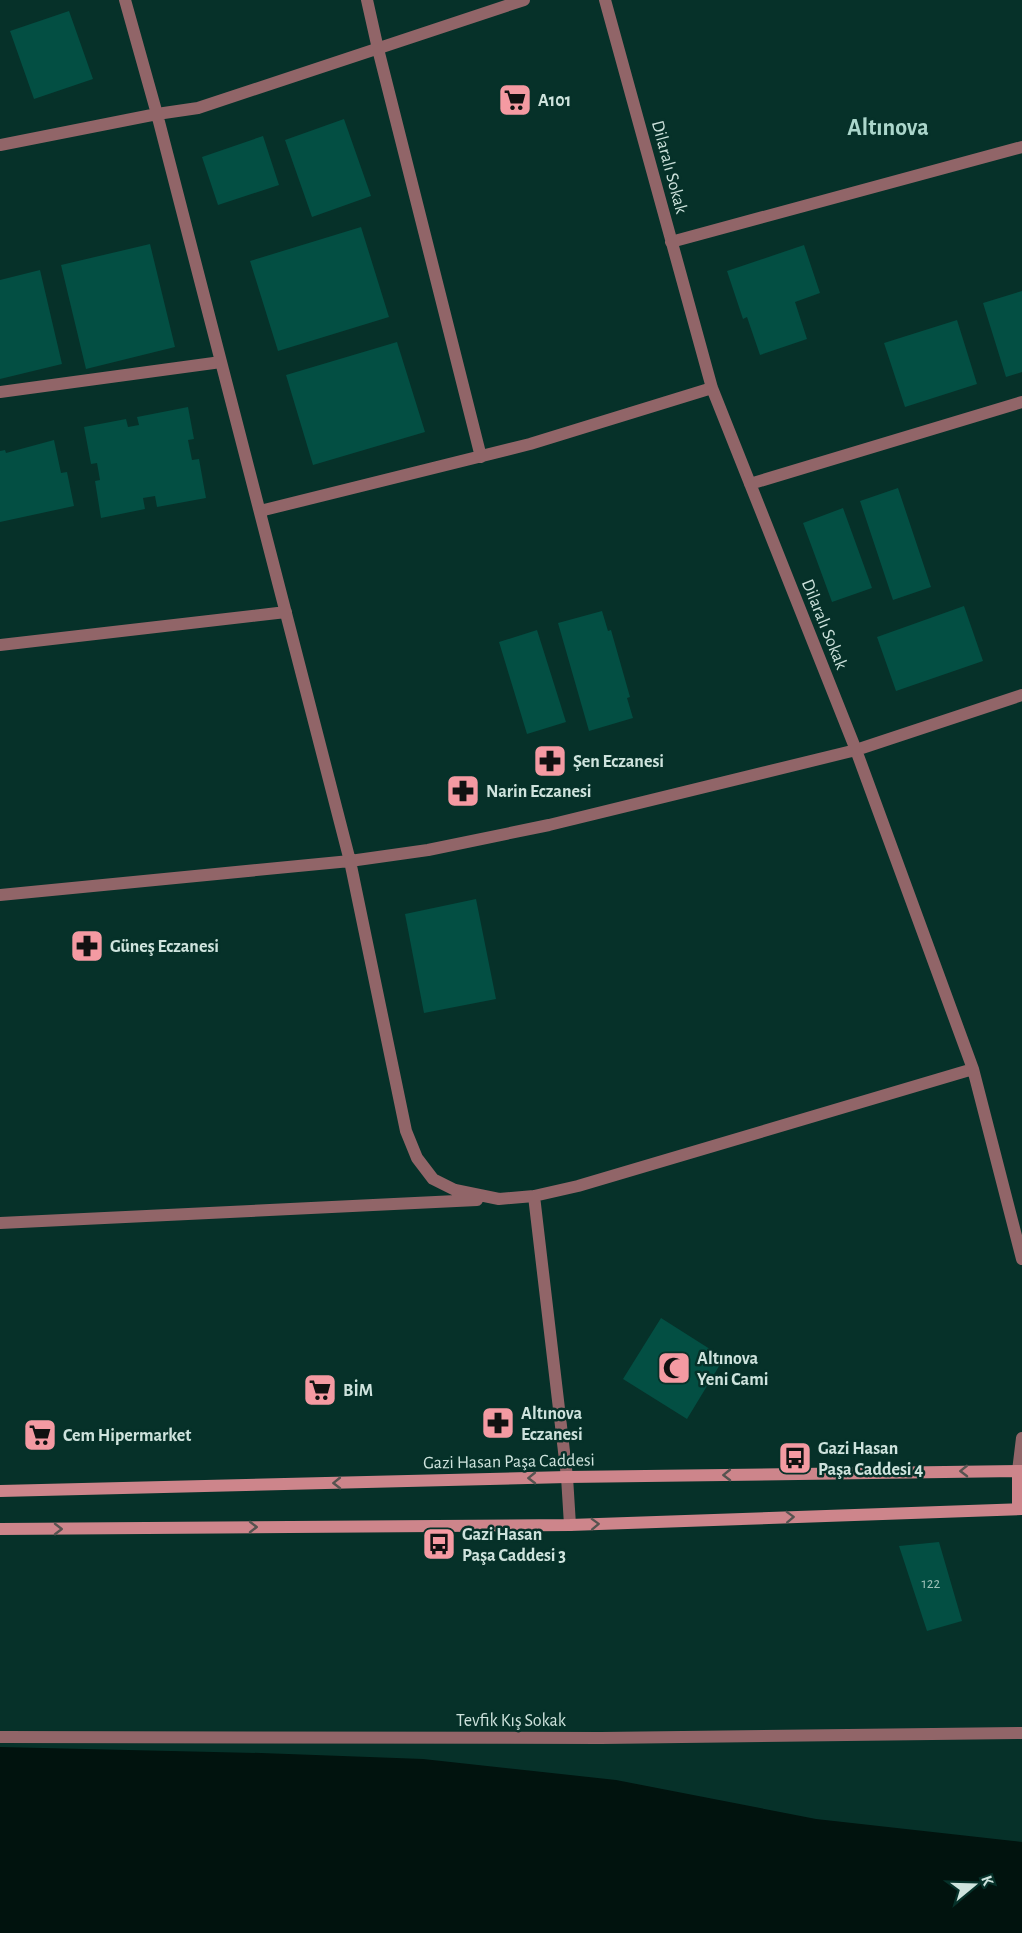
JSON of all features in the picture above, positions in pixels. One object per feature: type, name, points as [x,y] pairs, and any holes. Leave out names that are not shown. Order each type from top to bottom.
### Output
[{"type":"main road","name":"Gazi Hasan Paşa Caddesi","points":[[0,1491],[567,1477],[1020,1471]]},
{"type":"main road","points":[[0,1529],[570,1525],[1020,1509],[1020,1471]]},
{"type":"street","points":[[124,0],[157,114],[350,861],[406,1131],[417,1158],[433,1179],[455,1190],[500,1199]]},
{"type":"street","points":[[368,0],[378,49],[481,456]]},
{"type":"street","points":[[0,145],[198,108],[524,0]]},
{"type":"street","name":"Dilaralı Sokak","points":[[605,0],[712,388],[856,750],[973,1069],[1022,1259]]},
{"type":"street","points":[[672,242],[1022,147]]},
{"type":"street","points":[[0,393],[221,362]]},
{"type":"street","points":[[260,511],[530,444],[712,388]]},
{"type":"street","points":[[750,484],[1022,402]]},
{"type":"street","points":[[0,645],[286,612]]},
{"type":"street","points":[[0,895],[350,861],[428,850],[549,825],[856,750],[1022,695]]},
{"type":"street","points":[[0,1223],[534,1196],[578,1186],[973,1069]]},
{"type":"street","points":[[534,1196],[567,1477],[570,1525]]},
{"type":"street","points":[[1020,1471],[1022,1438]]},
{"type":"street","name":"Tevfik Kış Sokak","points":[[0,1737],[601,1738],[1022,1733]]},
{"type":"shaded area","points":[[0,1747],[423,1759],[616,1780],[816,1819],[1022,1842],[1022,1933],[0,1933]]},
{"type":"building","points":[[69,11],[93,79],[34,99],[10,31]]},
{"type":"building","points":[[344,119],[371,196],[312,217],[285,140]]},
{"type":"building","points":[[263,136],[279,185],[218,205],[202,157]]},
{"type":"building","points":[[361,227],[389,317],[278,351],[250,261]]},
{"type":"building","points":[[150,244],[175,347],[86,369],[61,265]]},
{"type":"building","points":[[804,245],[820,293],[795,302],[807,339],[760,355],[747,317],[743,319],[727,271]]},
{"type":"building","points":[[40,270],[62,364],[0,379],[0,280]]},
{"type":"building","points":[[1022,291],[1022,372],[1006,377],[983,303]]},
{"type":"building","points":[[957,320],[977,384],[905,407],[884,343]]},
{"type":"building","points":[[397,342],[425,432],[313,465],[286,375]]},
{"type":"building","points":[[188,407],[194,439],[188,440],[192,460],[199,459],[206,498],[157,507],[155,496],[143,498],[145,509],[101,518],[95,481],[100,480],[97,463],[91,464],[84,427],[126,419],[128,427],[139,425],[137,417]]},
{"type":"building","points":[[54,440],[61,473],[67,472],[74,506],[0,522],[0,451],[5,450],[6,453]]},
{"type":"building","points":[[898,488],[931,587],[893,600],[860,501]]},
{"type":"building","points":[[843,508],[872,588],[832,602],[803,523]]},
{"type":"building","points":[[964,606],[983,661],[896,691],[877,637]]},
{"type":"building","points":[[602,611],[608,631],[611,630],[630,697],[627,698],[633,718],[589,731],[558,623]]},
{"type":"building","points":[[537,630],[566,722],[527,734],[499,642]]},
{"type":"building","points":[[476,899],[496,999],[424,1013],[405,914]]},
{"type":"building","name":"Altınova Yeni Cami","points":[[661,1318],[724,1358],[687,1419],[623,1379]]},
{"type":"building","points":[[939,1542],[962,1621],[927,1631],[899,1546]]},
{"type":"place","name":"A101","points":[[515,100]]},
{"type":"place","name":"Şen Eczanesi","points":[[550,761]]},
{"type":"place","name":"Narin Eczanesi","points":[[463,791]]},
{"type":"place","name":"Güneş Eczanesi","points":[[87,946]]},
{"type":"place","name":"Altınova Yeni Cami","points":[[674,1368]]},
{"type":"place","name":"BİM","points":[[320,1390]]},
{"type":"place","name":"Altınova Eczanesi","points":[[498,1423]]},
{"type":"place","name":"Cem Hipermarket","points":[[40,1435]]},
{"type":"place","name":"Gazi Hasan Paşa Caddesi 4","points":[[795,1458]]},
{"type":"place","name":"Gazi Hasan Paşa Caddesi 3","points":[[439,1544]]},
{"type":"district","name":"Altınova","points":[[888,127]]}]
